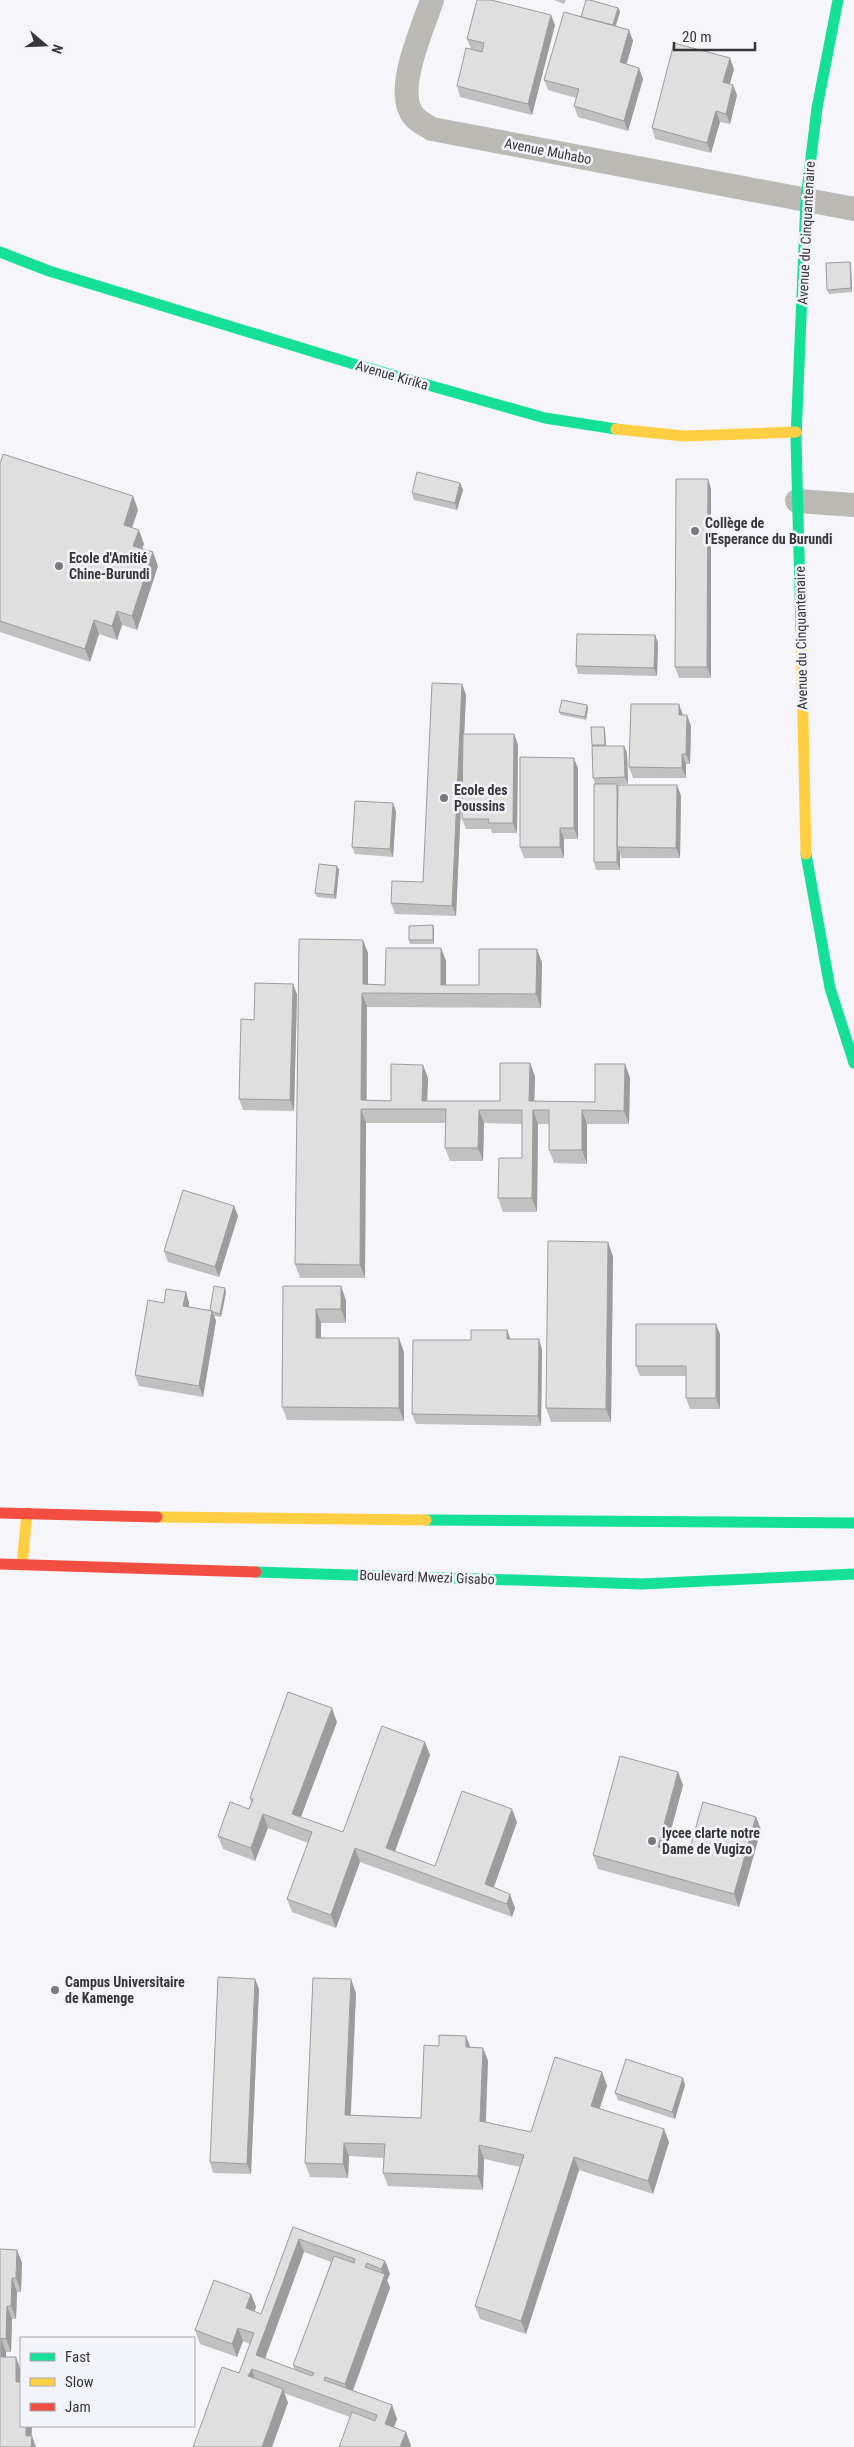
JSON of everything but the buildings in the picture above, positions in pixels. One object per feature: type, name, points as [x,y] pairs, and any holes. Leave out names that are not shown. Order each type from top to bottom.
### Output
[{"type":"street","name":"Avenue Muhabo","points":[[432,0],[406,87],[407,103],[412,114],[432,129],[854,209]]},
{"type":"street","name":"Avenue du Cinquantenaire","points":[[838,0],[817,108],[806,199],[796,432],[806,860],[830,988],[854,1063]]},
{"type":"street","name":"Avenue Kirika","points":[[0,252],[49,271],[356,365],[545,418],[635,432],[684,436],[796,432]]},
{"type":"street","points":[[798,501],[854,505]]},
{"type":"street","points":[[0,1513],[263,1519],[854,1523]]},
{"type":"street","points":[[22,1565],[27,1513]]},
{"type":"street","name":"Boulevard Mwezi Gisabo","points":[[0,1564],[642,1584],[854,1574]]},
{"type":"traffic: fast","points":[[801,629],[796,438],[806,199],[817,108],[838,0]]},
{"type":"traffic: fast","points":[[0,252],[49,271],[357,365],[545,418],[616,429]]},
{"type":"traffic: fast","points":[[806,854],[830,988],[854,1063]]},
{"type":"traffic: fast","points":[[426,1520],[854,1523]]},
{"type":"traffic: fast","points":[[256,1572],[642,1584],[854,1574]]},
{"type":"traffic: slow","points":[[616,429],[684,436],[796,432]]},
{"type":"traffic: slow","points":[[801,629],[806,854]]},
{"type":"traffic: slow","points":[[22,1565],[27,1513]]},
{"type":"traffic: slow","points":[[157,1517],[426,1520]]},
{"type":"traffic: jam","points":[[0,1513],[157,1517]]},
{"type":"traffic: jam","points":[[0,1564],[256,1572]]},
{"type":"place","name":"Collège de l'Esperance du Burundi","points":[[695,531]]},
{"type":"place","name":"Ecole d'Amitié Chine-Burundi","points":[[59,566]]},
{"type":"place","name":"Ecole des Poussins","points":[[444,798]]},
{"type":"place","name":"lycee clarte notre Dame de Vugizo","points":[[652,1841]]},
{"type":"place","name":"Campus Universitaire de Kamenge","points":[[55,1990]]}]
